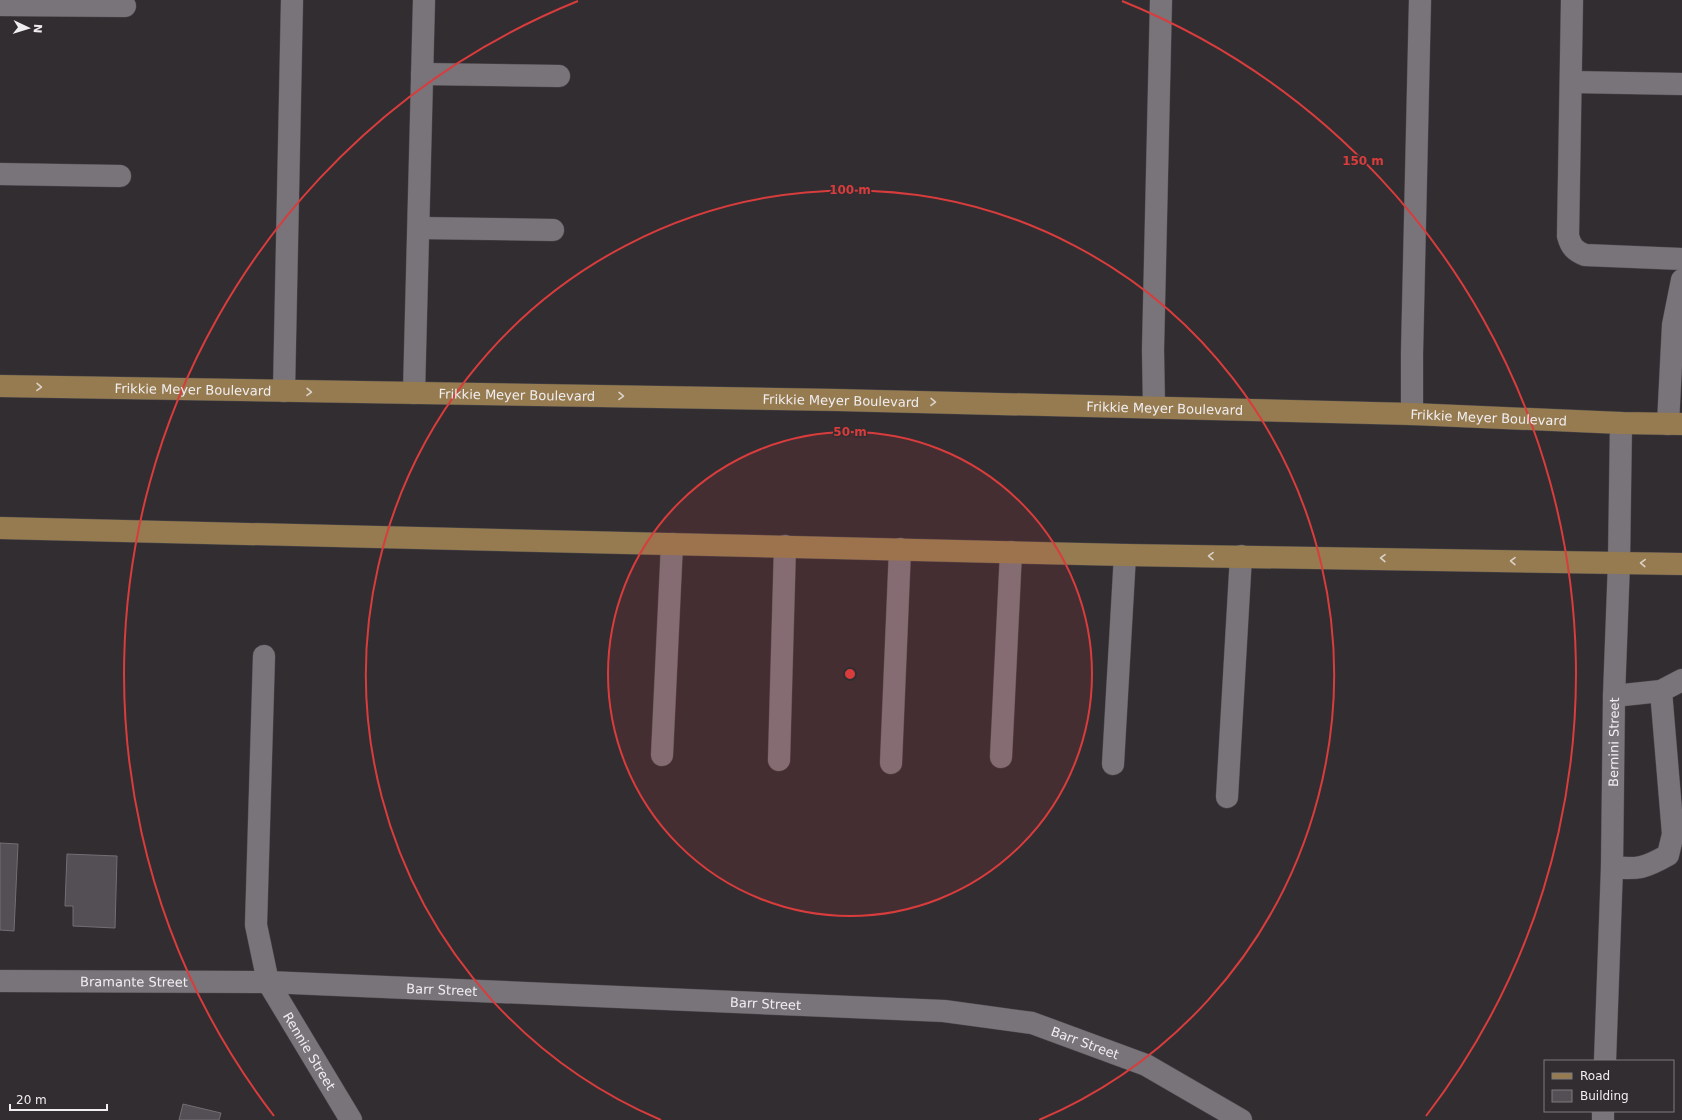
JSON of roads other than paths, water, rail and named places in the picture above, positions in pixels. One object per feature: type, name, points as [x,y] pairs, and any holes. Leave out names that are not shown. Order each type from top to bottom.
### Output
[{"type":"main road","name":"Frikkie Meyer Boulevard","points":[[0,386],[837,400],[1154,407],[1412,414],[1675,424]]},
{"type":"main road","points":[[0,528],[1125,555],[1682,564]]},
{"type":"street","points":[[284,391],[292,0]]},
{"type":"street","points":[[414,393],[424,0]]},
{"type":"street","points":[[1154,407],[1153,350],[1161,0]]},
{"type":"street","points":[[1412,414],[1420,0]]},
{"type":"street","points":[[1572,0],[1568,236],[1571,245],[1576,251],[1589,255],[1682,259]]},
{"type":"street","points":[[0,6],[125,6]]},
{"type":"street","points":[[422,74],[559,76]]},
{"type":"street","points":[[1571,82],[1682,84]]},
{"type":"street","points":[[0,174],[120,176]]},
{"type":"street","points":[[418,228],[553,230]]},
{"type":"street","points":[[1675,424],[1674,325],[1682,280]]},
{"type":"street","name":"Bernini Street","points":[[1605,1060],[1612,867],[1614,696],[1622,423]]},
{"type":"street","points":[[662,755],[672,544]]},
{"type":"street","points":[[779,760],[785,546]]},
{"type":"street","points":[[890,763],[900,549]]},
{"type":"street","points":[[1000,758],[1011,552]]},
{"type":"street","points":[[1113,764],[1125,555]]},
{"type":"street","points":[[1227,797],[1241,556]]},
{"type":"street","name":"Rennie Street","points":[[264,656],[256,925],[268,982],[351,1120]]},
{"type":"street","points":[[1614,696],[1661,691],[1682,680]]},
{"type":"street","points":[[1612,867],[1633,869],[1652,864],[1668,855],[1673,834],[1661,691]]},
{"type":"street","name":"Bramante Street","points":[[0,981],[268,982]]},
{"type":"street","name":"Barr Street","points":[[268,982],[944,1011],[1032,1023],[1146,1065],[1241,1120]]}]
